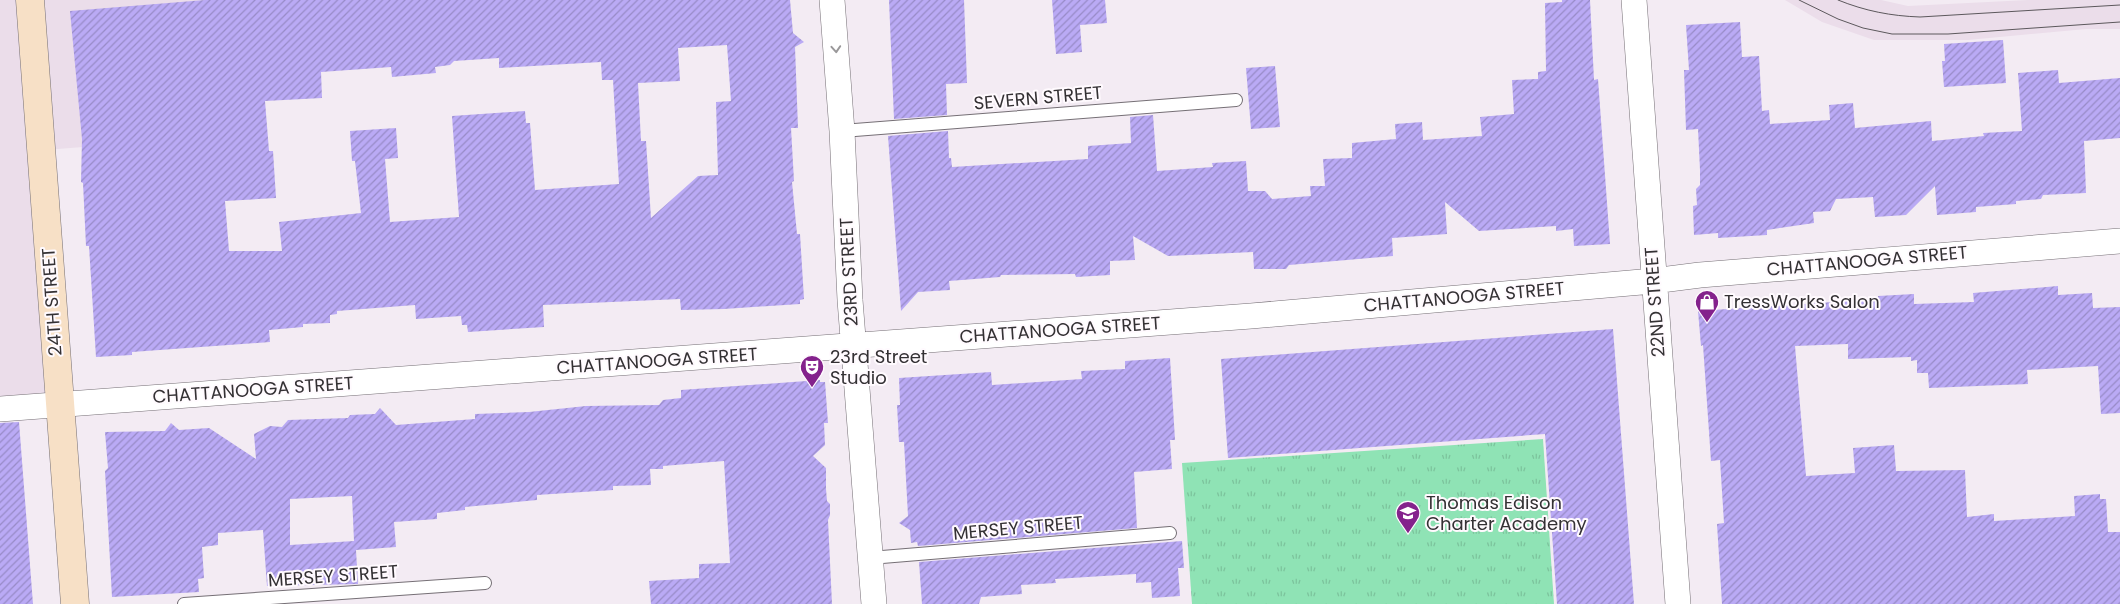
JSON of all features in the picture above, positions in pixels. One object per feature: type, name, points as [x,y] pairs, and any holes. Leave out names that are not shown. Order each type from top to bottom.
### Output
[{"type":"street","name":"24TH STREET","points":[[30,0],[75,604]]},
{"type":"street","name":"23RD STREET","points":[[832,0],[842,131],[854,346],[874,604]]},
{"type":"street","name":"22ND STREET","points":[[1634,0],[1678,604]]},
{"type":"street","name":"CHATTANOOGA STREET","points":[[0,409],[1251,316],[1653,281],[1700,275],[2120,242]]},
{"type":"lane","name":"SEVERN STREET","points":[[842,131],[1236,100]]},
{"type":"lane","name":"MERSEY STREET","points":[[870,558],[1170,533]]},
{"type":"lane","name":"MERSEY STREET","points":[[184,604],[485,584]]},
{"type":"shaded area","points":[[0,0],[212,0],[223,136],[32,151],[51,398],[0,402]]},
{"type":"shaded area","points":[[1785,0],[1881,0],[1908,6],[2028,0],[2120,0],[2120,29],[2086,29],[1968,40],[1874,40],[1822,22]]},
{"type":"green space","points":[[1543,439],[1554,604],[1192,604],[1182,463]]},
{"type":"building","points":[[205,0],[790,0],[793,33],[804,42],[795,47],[798,128],[791,128],[794,181],[792,182],[797,234],[800,234],[804,299],[800,300],[800,304],[681,310],[680,299],[543,305],[544,327],[468,332],[467,325],[462,325],[461,316],[416,319],[415,305],[337,311],[337,314],[330,315],[330,323],[303,324],[303,327],[269,330],[270,342],[132,352],[132,355],[96,357],[89,246],[86,246],[83,183],[81,182],[82,139],[70,11]],"holes":[[[727,45],[731,101],[716,102],[718,175],[698,176],[651,218],[646,141],[641,141],[638,83],[680,81],[678,48]],[[499,58],[499,68],[601,62],[602,80],[613,80],[619,184],[535,190],[530,123],[526,123],[525,111],[452,116],[459,217],[390,222],[385,159],[398,158],[396,128],[350,131],[352,161],[355,161],[361,213],[279,222],[282,251],[229,251],[225,201],[276,198],[273,151],[269,151],[265,101],[322,98],[321,72],[391,67],[392,77],[436,73],[435,67],[450,65],[454,61]]]},
{"type":"building","points":[[889,0],[964,0],[967,83],[946,84],[947,115],[894,119]]},
{"type":"building","points":[[1052,0],[1105,0],[1107,23],[1080,25],[1082,52],[1056,54]]},
{"type":"building","points":[[1562,0],[1590,0],[1594,80],[1598,79],[1610,244],[1574,246],[1573,229],[1556,231],[1556,226],[1479,231],[1445,202],[1447,234],[1392,238],[1393,256],[1289,265],[1286,269],[1254,269],[1253,252],[1168,256],[1133,236],[1135,260],[1110,261],[1110,275],[1076,277],[1075,274],[1001,275],[1000,277],[949,281],[950,290],[918,292],[901,311],[888,136],[948,131],[949,158],[951,158],[952,167],[1088,159],[1088,146],[1131,143],[1130,117],[1153,115],[1157,171],[1213,167],[1212,163],[1246,161],[1248,191],[1265,191],[1272,199],[1311,196],[1310,186],[1325,186],[1323,159],[1352,158],[1352,143],[1396,139],[1395,124],[1422,122],[1423,140],[1482,136],[1480,117],[1514,114],[1512,80],[1538,79],[1538,72],[1546,71],[1545,3],[1562,2]]},
{"type":"building","points":[[1740,22],[1742,57],[1759,56],[1762,111],[1769,110],[1770,124],[1830,120],[1829,105],[1853,103],[1855,128],[1931,121],[1932,141],[1984,136],[1983,133],[2022,131],[2018,73],[2058,70],[2059,83],[2120,78],[2120,138],[2084,141],[2086,193],[2043,195],[2041,199],[2016,201],[2016,204],[1976,207],[1976,212],[1937,215],[1935,186],[1906,215],[1875,217],[1873,197],[1836,199],[1830,211],[1813,212],[1814,223],[1767,230],[1767,235],[1718,238],[1718,233],[1694,235],[1693,206],[1697,205],[1696,189],[1700,185],[1700,170],[1698,129],[1686,130],[1684,70],[1689,70],[1686,25]]},
{"type":"building","points":[[2003,40],[2006,83],[1944,87],[1942,61],[1945,61],[1944,44]]},
{"type":"building","points":[[1275,66],[1280,127],[1251,129],[1246,68]]},
{"type":"building","points":[[2058,286],[2058,295],[2092,293],[2093,308],[2120,307],[2120,413],[2101,414],[2098,366],[2027,370],[2028,384],[1929,388],[1928,373],[1917,373],[1917,360],[1911,361],[1911,357],[1848,359],[1848,344],[1795,346],[1806,476],[1855,473],[1853,448],[1894,445],[1896,471],[1965,470],[1967,517],[1994,514],[1994,521],[2075,516],[2074,496],[2100,494],[2100,499],[2106,499],[2108,532],[2120,532],[2120,604],[1722,604],[1717,524],[1724,523],[1720,460],[1711,461],[1703,345],[1701,346],[1698,311],[1878,299],[1878,296],[1914,294],[1914,304],[1974,302],[1973,293]]},
{"type":"building","points":[[1613,329],[1634,604],[1557,604],[1545,434],[1228,458],[1221,359]]},
{"type":"building","points":[[1170,358],[1175,440],[1170,440],[1172,469],[1134,472],[1137,528],[918,546],[917,542],[911,543],[910,530],[899,523],[908,516],[904,442],[899,442],[897,405],[900,405],[899,378],[991,372],[992,385],[1082,379],[1081,371],[1125,369],[1125,361]]},
{"type":"building","points":[[820,380],[820,382],[825,382],[828,423],[824,423],[825,445],[813,456],[826,468],[827,501],[830,504],[828,520],[832,604],[651,604],[649,581],[699,578],[699,564],[730,563],[724,461],[663,466],[663,469],[650,469],[651,485],[613,486],[613,490],[537,495],[537,500],[465,507],[465,510],[437,513],[437,519],[394,522],[396,547],[356,550],[358,584],[267,586],[263,530],[218,533],[218,545],[202,547],[204,578],[198,579],[199,592],[112,597],[105,471],[108,468],[105,432],[165,431],[171,423],[179,430],[209,428],[256,459],[254,434],[270,426],[282,427],[288,420],[348,418],[350,415],[375,414],[380,408],[396,425],[475,419],[475,414],[529,412],[586,406],[659,405],[663,400],[681,398],[681,390]],"holes":[[[352,496],[354,541],[290,545],[290,499]]]},
{"type":"building","points":[[19,422],[33,604],[0,604],[0,423]]},
{"type":"building","points":[[1182,541],[1184,568],[1178,568],[1180,596],[1152,598],[1151,582],[1136,583],[1136,574],[1055,579],[1056,583],[1021,585],[1022,594],[981,597],[979,604],[922,604],[919,562]]},
{"type":"tram line","points":[[1799,0],[1838,19],[1863,28],[1892,34],[1948,34],[2120,22]]},
{"type":"tram line","points":[[1838,0],[1878,12],[1920,17],[2120,5]]},
{"type":"place","name":"TressWorks Salon","points":[[1707,323]]},
{"type":"place","name":"23rd Street Studio","points":[[812,388]]},
{"type":"place","name":"Thomas Edison Charter Academy","points":[[1408,534]]}]
